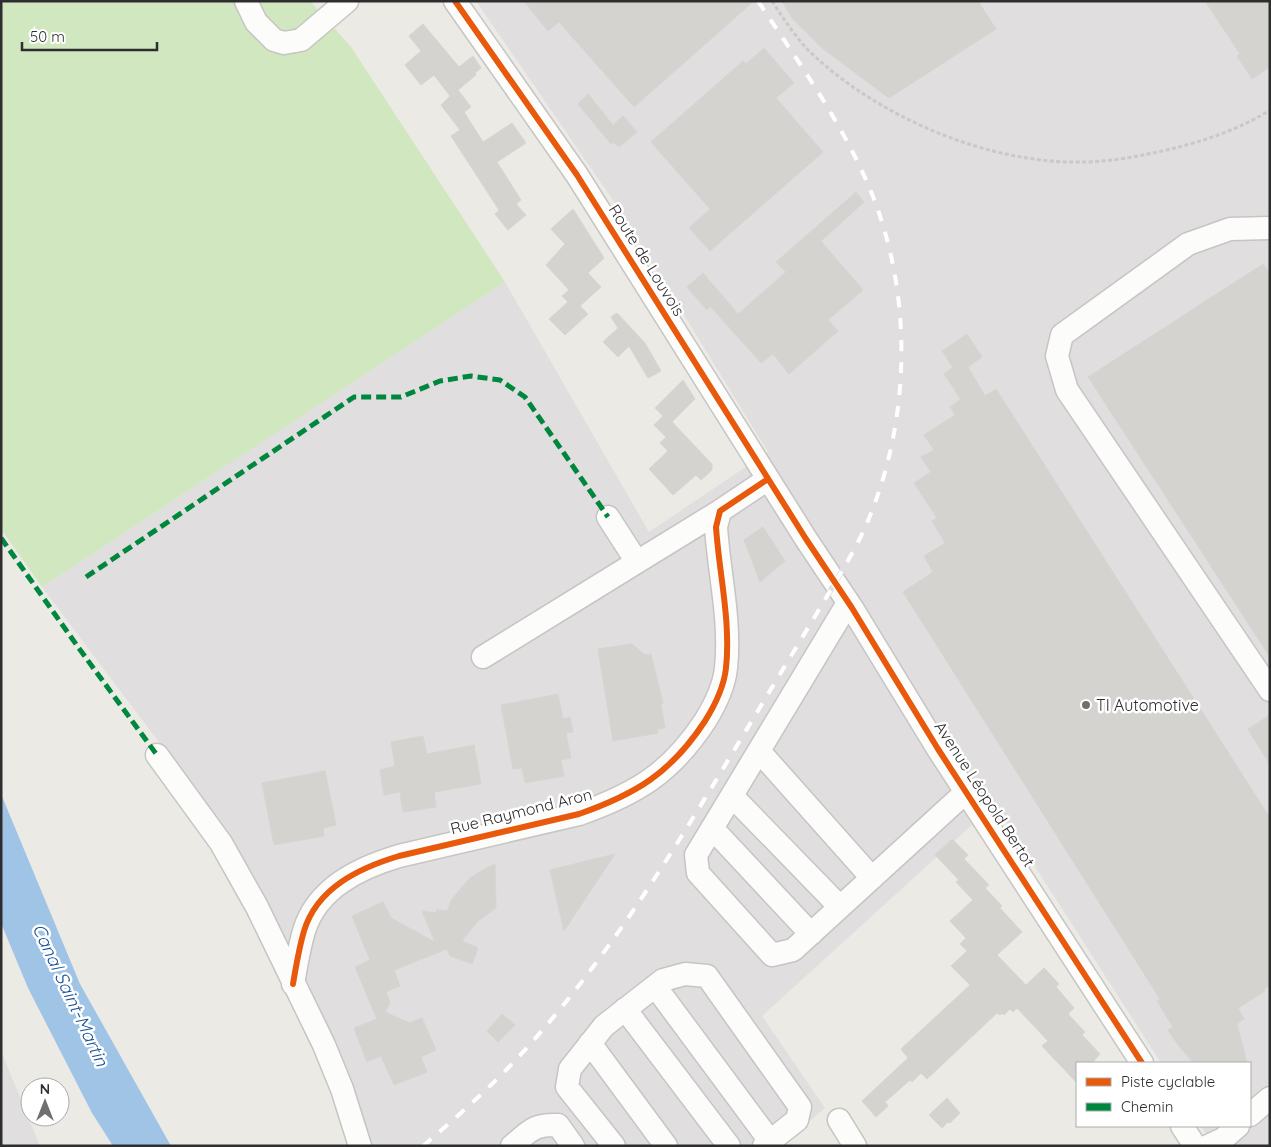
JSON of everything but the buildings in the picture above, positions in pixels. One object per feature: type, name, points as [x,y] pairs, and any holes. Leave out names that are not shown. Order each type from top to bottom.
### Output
[{"type":"street","points":[[246,1],[256,22],[274,40],[284,43],[301,40],[347,1]]},
{"type":"street","name":"Route de Louvois","points":[[455,1],[577,175],[806,539]]},
{"type":"street","points":[[1270,228],[1230,229],[1188,244],[1062,335],[1057,356],[1067,390],[1270,690]]},
{"type":"street","points":[[483,657],[720,511],[768,479]]},
{"type":"street","name":"Rue Raymond Aron","points":[[293,984],[304,931],[310,916],[320,901],[335,886],[353,874],[376,862],[579,814],[605,805],[630,793],[654,778],[677,759],[693,739],[719,696],[726,669],[727,643],[716,527],[720,511]]},
{"type":"street","points":[[608,517],[637,562]]},
{"type":"street","name":"Avenue Léopold Bertot","points":[[806,539],[966,792],[1141,1062]]},
{"type":"street","points":[[848,603],[696,855],[698,873],[772,955],[793,950],[966,792]]},
{"type":"street","points":[[759,751],[872,878]]},
{"type":"street","points":[[157,755],[221,844],[257,907],[324,1046],[342,1089],[360,1146]]},
{"type":"street","points":[[732,796],[840,907]]},
{"type":"street","points":[[712,828],[811,934]]},
{"type":"street","points":[[614,1146],[567,1087],[570,1069],[604,1026],[625,1009],[655,986],[663,980],[685,974],[707,976],[800,1107],[797,1120],[767,1143],[655,986]]},
{"type":"street","points":[[625,1009],[729,1146]]},
{"type":"street","points":[[590,1043],[666,1146]]},
{"type":"street","points":[[1251,1114],[1270,1098]]},
{"type":"street","points":[[839,1120],[855,1146]]},
{"type":"street","points":[[512,1146],[535,1127],[546,1125],[558,1126],[573,1146]]},
{"type":"street","points":[[1183,1127],[1195,1146]]},
{"type":"street","points":[[1208,1146],[1223,1139],[1237,1127]]},
{"type":"path","points":[[772,1],[789,27],[808,50],[868,97],[901,116],[944,135],[977,146],[1015,155],[1049,160],[1085,162],[1124,159],[1196,142],[1224,132],[1270,110]]},
{"type":"shaded area","points":[[476,1],[1270,1],[1270,1146],[1214,1146],[1202,1127],[1251,1127],[1251,1062],[1160,1062],[995,804],[762,1016],[825,1108],[780,1146],[372,1146],[302,980],[207,806],[42,587],[505,282],[649,532],[768,452],[621,212]]},
{"type":"shaded area","points":[[1,1051],[20,1097],[20,1127],[32,1127],[40,1146],[1,1146]]},
{"type":"green space","points":[[1,1],[310,1],[351,47],[505,282],[42,587],[1,529]]},
{"type":"water","name":"Canal Saint-Martin","points":[[1,794],[80,984],[171,1146],[113,1146],[92,1113],[28,988],[1,923]]},
{"type":"railway","points":[[423,1146],[488,1088],[539,1034],[595,964],[647,891],[695,815],[852,554],[867,523],[882,484],[892,443],[899,401],[901,358],[900,316],[895,274],[885,233],[872,194],[848,143],[805,71],[758,1]]},
{"type":"marked path","points":[[86,577],[354,397],[401,397],[440,381],[471,376],[500,380],[525,397],[608,517]]},
{"type":"marked path","points":[[1,538],[157,755]]},
{"type":"cycle path","points":[[455,1],[577,175],[806,539],[852,608],[938,749],[1141,1062]]},
{"type":"cycle path","points":[[293,984],[302,937],[310,916],[329,892],[341,882],[369,867],[399,856],[579,814],[618,798],[651,780],[679,755],[709,715],[719,696],[725,675],[727,633],[716,527],[720,511],[768,479]]},
{"type":"place","name":"TI Automotive","points":[[1086,705]]}]
